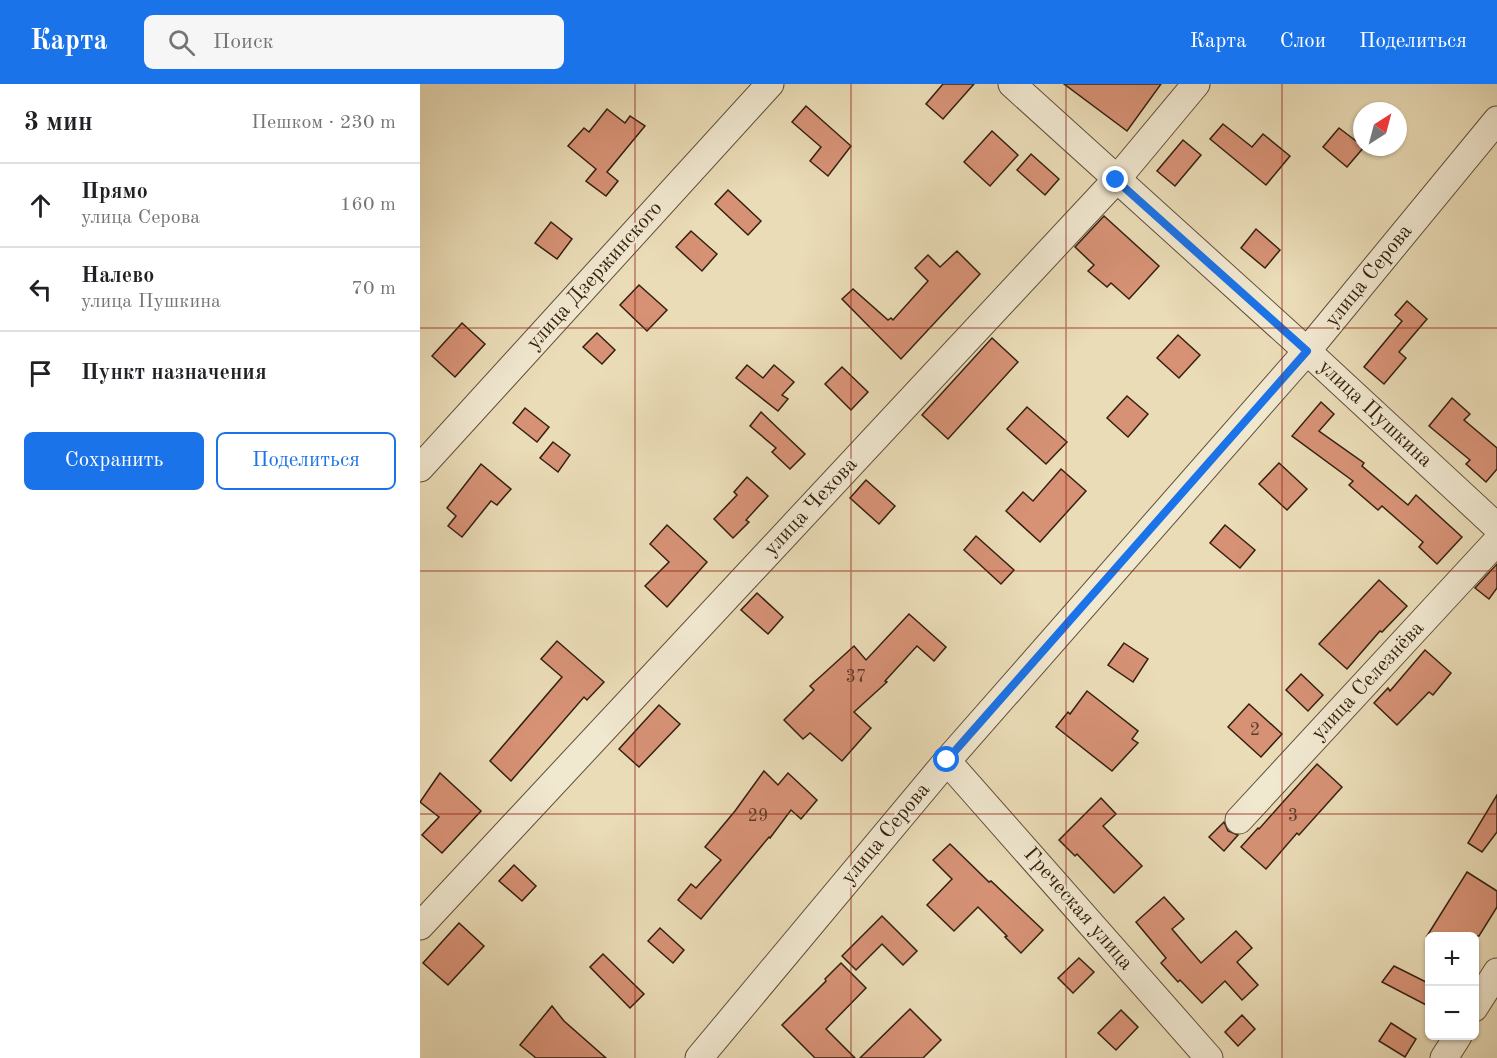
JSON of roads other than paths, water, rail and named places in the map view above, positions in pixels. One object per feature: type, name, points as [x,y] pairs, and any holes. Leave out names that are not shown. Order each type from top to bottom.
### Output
[{"type":"street","name":"улица Дзержинского","points":[[420,468],[770,84]]},
{"type":"street","name":"улица Пушкина","points":[[1012,84],[1307,351],[1497,527]]},
{"type":"street","name":"улица Чехова","points":[[420,926],[1116,180],[1196,84]]},
{"type":"street","name":"улица Серова","points":[[699,1058],[947,760],[1307,351],[1497,120]]},
{"type":"street","name":"улица Селезнёва","points":[[1239,820],[1497,541]]},
{"type":"street","name":"Греческая улица","points":[[947,760],[1209,1058]]},
{"type":"street","points":[[1479,1000],[1497,972]]},
{"type":"street","points":[[1444,1058],[1455,1040]]}]
